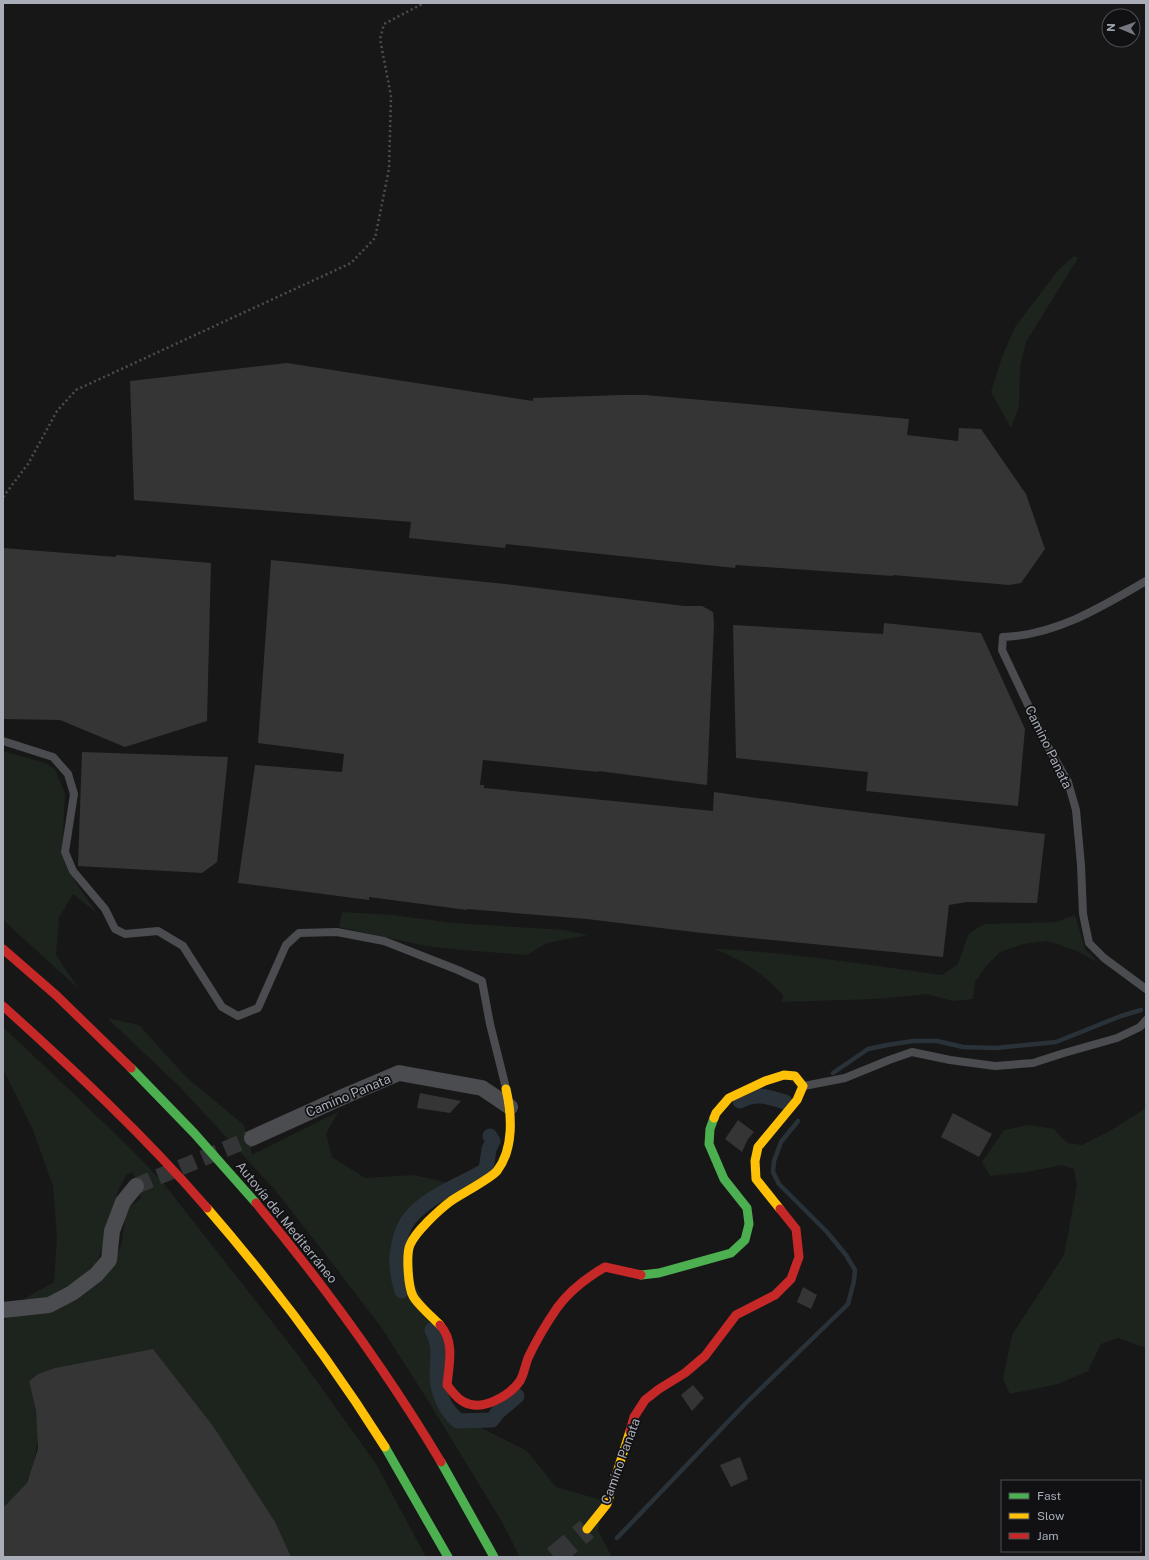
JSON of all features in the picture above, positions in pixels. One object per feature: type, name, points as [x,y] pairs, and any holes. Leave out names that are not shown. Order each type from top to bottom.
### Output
[{"type":"main road","name":"Autovía del Mediterráneo","points":[[3,949],[39,979],[124,1061],[191,1129],[264,1211],[353,1326],[415,1417],[471,1512],[494,1557]]},
{"type":"main road","points":[[3,1006],[34,1033],[139,1133],[213,1215],[276,1293],[349,1393],[405,1479],[448,1557]]},
{"type":"main road","points":[[506,1089],[510,1107],[509,1138],[505,1155],[496,1172],[450,1202],[420,1230],[409,1246],[408,1280],[413,1297],[444,1329],[450,1352],[447,1385],[456,1396],[465,1403],[491,1403],[507,1393],[520,1382],[528,1358],[552,1317],[568,1294],[581,1281],[605,1267],[642,1276],[680,1268],[731,1254],[745,1240],[749,1224],[747,1208],[724,1179],[709,1144],[710,1129],[716,1113],[729,1098],[765,1081],[784,1075],[795,1076],[804,1086]]},
{"type":"main road","name":"Camino Panata","points":[[587,1529],[607,1504],[634,1417],[646,1400],[659,1389],[685,1373],[705,1356],[736,1315],[775,1295],[792,1279],[799,1257],[796,1229],[756,1180],[755,1161],[758,1147],[797,1100],[804,1086]]},
{"type":"street","name":"Camino Panata","points":[[252,1138],[346,1095],[399,1073],[482,1088],[510,1107]]},
{"type":"street","points":[[3,1310],[49,1304],[72,1293],[96,1276],[109,1260],[112,1231],[123,1202],[136,1186]]},
{"type":"lane","name":"Camino Panata","points":[[1146,580],[1082,617],[1052,628],[1021,636],[1003,637],[1002,650],[1047,745],[1068,782],[1076,810],[1081,865],[1083,914],[1089,943],[1104,958],[1146,989]]},
{"type":"lane","points":[[3,741],[53,757],[68,774],[74,794],[65,852],[73,871],[104,909],[115,929],[125,934],[158,931],[183,946],[222,1007],[238,1016],[258,1008],[286,945],[299,933],[337,932],[384,941],[482,981],[490,1024],[506,1089]]},
{"type":"lane","points":[[804,1086],[846,1078],[912,1052],[950,1060],[995,1066],[1033,1063],[1117,1038],[1140,1027],[1146,1020]]},
{"type":"path","points":[[3,497],[28,464],[57,411],[76,390],[351,263],[376,238],[389,169],[391,110],[391,96],[380,39],[384,24],[424,3]]},
{"type":"shaded area","points":[[1074,256],[1078,258],[1026,342],[1020,367],[1019,406],[1011,428],[991,392],[1002,357],[1015,327],[1059,269]]},
{"type":"shaded area","points":[[3,751],[45,763],[55,769],[65,794],[62,855],[76,883],[97,913],[73,894],[59,917],[56,955],[79,989],[3,920]]},
{"type":"shaded area","points":[[342,912],[392,915],[454,923],[564,930],[588,935],[547,943],[527,955],[463,950],[426,946],[339,927]]},
{"type":"shaded area","points":[[1075,915],[1085,949],[1099,963],[1077,951],[1048,941],[1023,944],[1000,952],[987,965],[975,982],[973,999],[953,1001],[927,994],[875,999],[782,1002],[783,995],[752,968],[715,949],[800,956],[942,975],[958,964],[969,933],[985,924],[1056,922]]},
{"type":"shaded area","points":[[107,1018],[139,1025],[187,1078],[244,1125],[252,1155],[338,1112],[326,1134],[332,1157],[365,1178],[413,1175],[450,1183],[466,1184],[434,1202],[413,1220],[408,1227],[399,1251],[438,1331],[451,1402],[467,1418],[485,1430],[527,1451],[556,1487],[602,1500],[598,1531],[612,1557],[520,1557],[502,1522],[427,1399],[381,1327],[336,1268],[276,1191],[179,1086]]},
{"type":"shaded area","points":[[3,1027],[132,1150],[164,1184],[295,1351],[376,1464],[426,1557],[291,1557],[277,1529],[211,1424],[153,1349],[55,1368],[38,1374],[29,1381],[37,1419],[37,1444],[35,1456],[26,1484],[7,1505],[3,1506],[3,1321],[9,1316],[75,1301],[100,1283],[114,1262],[122,1243],[126,1210],[141,1198],[133,1172],[126,1175],[117,1193],[114,1211],[98,1260],[83,1277],[49,1296],[37,1301],[24,1299],[54,1282],[57,1237],[53,1186],[33,1130],[3,1069]]},
{"type":"shaded area","points":[[1146,1108],[1146,1348],[1118,1338],[1101,1344],[1088,1371],[1058,1384],[1010,1394],[1003,1379],[1012,1335],[1064,1255],[1077,1185],[1074,1169],[1062,1165],[1027,1172],[990,1176],[982,1162],[1004,1130],[1029,1125],[1054,1129],[1067,1143],[1082,1145],[1113,1129]]},
{"type":"building","points":[[287,363],[533,401],[533,398],[645,395],[909,419],[907,435],[958,441],[959,428],[981,429],[1026,494],[1045,549],[1021,583],[1009,585],[893,575],[736,565],[735,568],[506,544],[505,548],[409,538],[411,522],[134,500],[130,381]]},
{"type":"building","points":[[3,548],[211,563],[207,721],[125,747],[60,720],[3,719]]},
{"type":"building","points":[[271,560],[514,585],[684,606],[702,606],[713,612],[714,624],[707,785],[598,771],[483,760],[480,785],[484,785],[484,788],[713,811],[714,792],[830,808],[1045,834],[1037,903],[967,902],[949,905],[943,957],[702,933],[587,919],[467,910],[369,897],[369,900],[238,883],[255,765],[342,772],[344,754],[258,743]]},
{"type":"building","points":[[884,623],[981,633],[1025,729],[1018,806],[866,791],[868,772],[736,758],[733,625],[883,634]]},
{"type":"building","points":[[82,752],[228,757],[217,862],[202,873],[78,866]]},
{"type":"building","points":[[420,1093],[461,1101],[450,1113],[417,1108]]},
{"type":"building","points":[[953,1113],[992,1134],[979,1157],[941,1137]]},
{"type":"building","points":[[738,1120],[754,1132],[748,1139],[742,1152],[725,1139]]},
{"type":"building","points":[[803,1287],[817,1295],[811,1309],[797,1302]]},
{"type":"building","points":[[153,1349],[213,1426],[275,1522],[291,1557],[3,1557],[3,1506],[6,1505],[27,1483],[38,1449],[36,1411],[29,1381],[38,1374],[55,1368]]},
{"type":"building","points":[[693,1385],[704,1398],[692,1411],[681,1395]]},
{"type":"building","points":[[740,1457],[748,1479],[731,1487],[720,1465]]},
{"type":"waterway","points":[[833,1073],[868,1049],[887,1045],[913,1041],[937,1041],[963,1047],[996,1048],[1056,1042],[1121,1016],[1141,1010]]},
{"type":"waterway","points":[[740,1101],[746,1098],[762,1096],[785,1102]]},
{"type":"waterway","points":[[617,1538],[745,1404],[848,1304],[854,1281],[855,1270],[846,1255],[827,1232],[779,1184],[773,1172],[774,1161],[781,1142],[798,1121]]},
{"type":"waterway","points":[[402,1291],[398,1273],[397,1255],[406,1223],[426,1203],[486,1170],[489,1149],[493,1141],[490,1136]]},
{"type":"waterway","points":[[432,1330],[435,1335],[437,1346],[438,1386],[445,1405],[458,1421],[492,1420],[498,1412],[517,1396]]},
{"type":"tunnel","points":[[136,1186],[252,1138]]},
{"type":"tunnel","points":[[554,1557],[587,1529]]},
{"type":"traffic: fast","points":[[131,1068],[194,1133],[256,1203]]},
{"type":"traffic: fast","points":[[641,1275],[659,1273],[731,1253],[745,1240],[749,1224],[747,1208],[724,1179],[709,1144],[710,1129],[714,1118]]},
{"type":"traffic: fast","points":[[385,1447],[448,1557]]},
{"type":"traffic: fast","points":[[441,1462],[494,1557]]},
{"type":"traffic: slow","points":[[714,1118],[716,1113],[729,1098],[765,1081],[784,1075],[795,1076],[803,1086],[797,1100],[758,1147],[755,1161],[756,1179],[780,1209]]},
{"type":"traffic: slow","points":[[440,1325],[425,1310],[411,1292],[408,1263],[410,1245],[422,1228],[440,1210],[451,1201],[497,1171],[503,1162],[509,1142],[510,1132],[510,1110],[506,1089]]},
{"type":"traffic: slow","points":[[207,1208],[255,1265],[323,1354],[385,1447]]},
{"type":"traffic: slow","points":[[587,1529],[607,1504],[630,1431]]},
{"type":"traffic: jam","points":[[3,949],[57,996],[131,1068]]},
{"type":"traffic: jam","points":[[3,1006],[108,1104],[159,1155],[207,1208]]},
{"type":"traffic: jam","points":[[256,1203],[306,1265],[376,1361],[441,1462]]},
{"type":"traffic: jam","points":[[630,1431],[634,1417],[645,1400],[659,1389],[685,1373],[705,1356],[736,1315],[775,1295],[791,1279],[799,1257],[796,1229],[780,1209]]},
{"type":"traffic: jam","points":[[440,1325],[448,1338],[450,1354],[447,1385],[461,1401],[471,1405],[487,1404],[502,1397],[520,1381],[528,1358],[545,1326],[557,1308],[579,1285],[605,1267],[641,1275]]}]
